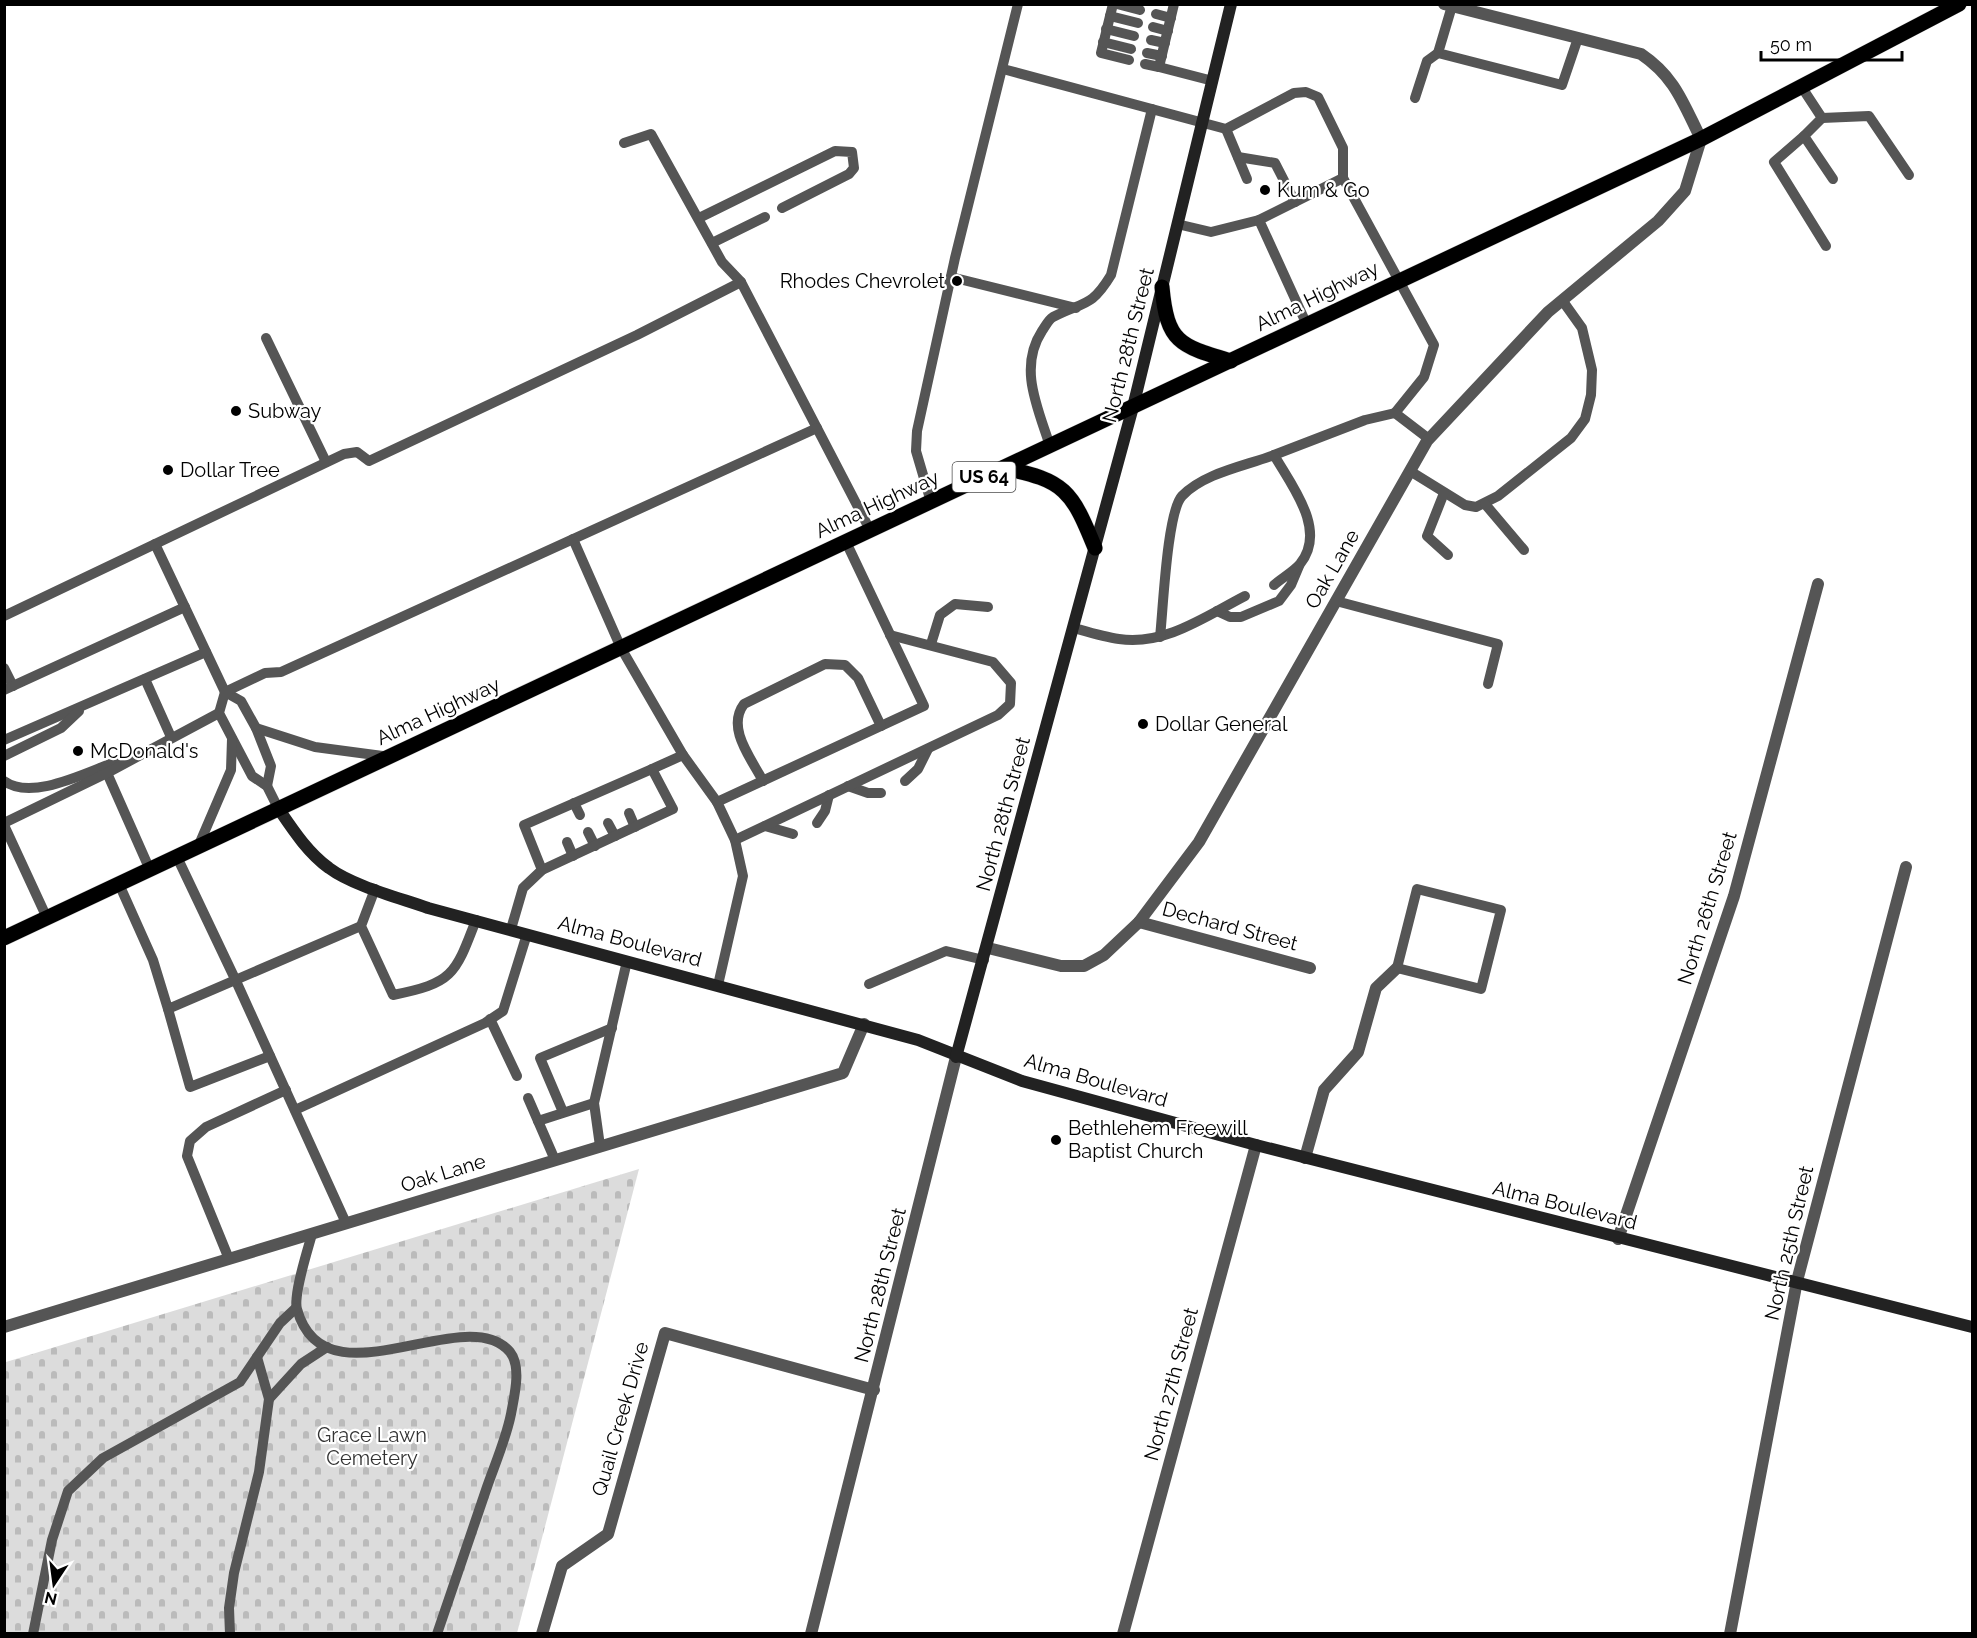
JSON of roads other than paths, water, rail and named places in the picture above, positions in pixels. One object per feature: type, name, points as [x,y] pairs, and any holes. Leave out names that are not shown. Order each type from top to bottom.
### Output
[{"type":"main road","name":"Alma Highway","points":[[4,938],[1231,361],[1399,279],[1701,139],[1959,4]]},
{"type":"main road","points":[[1162,287],[1165,316],[1172,333],[1191,349],[1231,361]]},
{"type":"main road","points":[[1003,468],[1034,474],[1061,486],[1073,500],[1095,548]]},
{"type":"street","name":"North 28th Street","points":[[811,1634],[956,1057],[988,948],[1133,407],[1231,4]]},
{"type":"street","points":[[1448,5],[1641,54],[1660,67],[1673,83],[1701,139]]},
{"type":"street","name":"Oak Lane","points":[[988,948],[1061,966],[1084,966],[1104,955],[1139,922],[1199,842],[1429,439],[1562,300],[1658,221],[1684,191],[1701,139]]},
{"type":"street","name":"North 26th Street","points":[[1618,1239],[1734,897],[1818,584]]},
{"type":"street","name":"Alma Boulevard","points":[[278,808],[306,846],[330,869],[375,889],[476,920],[864,1024],[918,1040],[956,1057],[1022,1081],[1256,1145],[1618,1239],[1797,1281],[1972,1327]]},
{"type":"street","name":"North 25th Street","points":[[1730,1634],[1797,1281],[1906,867]]},
{"type":"street","name":"Dechard Street","points":[[1139,922],[1310,968]]},
{"type":"street","points":[[1305,1158],[1324,1090],[1358,1052],[1376,988],[1397,968]]},
{"type":"street","name":"Oak Lane","points":[[4,1327],[843,1072],[864,1024]]},
{"type":"street","name":"North 27th Street","points":[[1123,1634],[1256,1145]]},
{"type":"street","name":"Quail Creek Drive","points":[[542,1634],[562,1566],[608,1534],[665,1333],[874,1390]]},
{"type":"lane","points":[[931,502],[916,451],[917,431],[951,277],[1018,4]]},
{"type":"lane","points":[[1130,54],[1101,54],[1115,4],[1140,10]]},
{"type":"lane","points":[[1160,62],[1174,4]]},
{"type":"lane","points":[[1415,98],[1427,60],[1438,53],[1448,5]]},
{"type":"lane","points":[[1156,14],[1171,18]]},
{"type":"lane","points":[[1110,16],[1138,23]]},
{"type":"lane","points":[[1153,27],[1168,31]]},
{"type":"lane","points":[[1106,30],[1134,36]]},
{"type":"lane","points":[[1438,53],[1562,85],[1578,38]]},
{"type":"lane","points":[[1151,40],[1165,43]]},
{"type":"lane","points":[[1146,58],[1213,81]]},
{"type":"lane","points":[[1003,69],[1226,129],[1294,93],[1306,92],[1318,97],[1342,148],[1343,178],[1434,345],[1424,377],[1395,413],[1365,420],[1207,479],[1180,498],[1173,518],[1160,637]]},
{"type":"lane","points":[[1801,86],[1822,118]]},
{"type":"lane","points":[[1050,446],[1029,378],[1035,342],[1051,318],[1077,308],[1099,294],[1111,275],[1152,109]]},
{"type":"lane","points":[[1826,246],[1774,162],[1822,118],[1869,116],[1909,175]]},
{"type":"lane","points":[[1226,129],[1247,179]]},
{"type":"lane","points":[[624,143],[651,134],[722,262],[741,282],[870,530]]},
{"type":"lane","points":[[1804,136],[1833,179]]},
{"type":"lane","points":[[699,218],[835,151],[844,149],[852,152],[854,168],[849,174],[782,208]]},
{"type":"lane","points":[[1238,157],[1275,163],[1295,202]]},
{"type":"lane","points":[[1178,224],[1211,232],[1295,202],[1343,178]]},
{"type":"lane","points":[[1261,215],[1307,325]]},
{"type":"lane","points":[[712,243],[765,217]]},
{"type":"lane","points":[[951,277],[1077,308]]},
{"type":"lane","points":[[4,616],[344,454],[357,452],[369,460],[637,335],[741,282]]},
{"type":"lane","points":[[1410,471],[1465,505],[1476,507],[1485,504],[1571,438],[1585,419],[1591,395],[1592,370],[1582,328],[1562,300]]},
{"type":"lane","points":[[266,338],[326,462]]},
{"type":"lane","points":[[1395,413],[1429,439]]},
{"type":"lane","points":[[278,808],[267,786],[252,777],[219,713],[225,692],[265,673],[281,672],[817,428]]},
{"type":"lane","points":[[1217,611],[1230,617],[1241,617],[1279,601],[1291,585],[1308,547],[1309,519],[1274,455]]},
{"type":"lane","points":[[1444,493],[1427,536],[1448,555]]},
{"type":"lane","points":[[1485,504],[1524,550]]},
{"type":"lane","points":[[573,539],[621,648],[683,755],[717,802],[735,840],[743,876],[718,985]]},
{"type":"lane","points":[[717,802],[924,706],[846,542]]},
{"type":"lane","points":[[155,544],[225,692],[241,701],[256,728],[272,766],[267,786]]},
{"type":"lane","points":[[1274,585],[1300,563]]},
{"type":"lane","points":[[1074,628],[1119,639],[1147,640],[1160,637],[1245,596]]},
{"type":"lane","points":[[1336,602],[1498,644],[1488,684]]},
{"type":"lane","points":[[931,644],[940,615],[955,604],[988,607]]},
{"type":"lane","points":[[4,668],[9,688],[185,607]]},
{"type":"lane","points":[[735,840],[998,715],[1010,705],[1011,683],[993,662],[890,635]]},
{"type":"lane","points":[[4,740],[206,652]]},
{"type":"lane","points":[[763,781],[737,730],[736,715],[744,704],[825,664],[845,665],[858,678],[881,726]]},
{"type":"lane","points":[[145,678],[171,737]]},
{"type":"lane","points":[[4,756],[61,728],[86,704]]},
{"type":"lane","points":[[47,918],[4,824],[107,773],[219,713]]},
{"type":"lane","points":[[256,728],[280,738],[315,747],[390,757]]},
{"type":"lane","points":[[198,847],[231,770],[232,735]]},
{"type":"lane","points":[[905,781],[918,769],[928,748]]},
{"type":"lane","points":[[4,781],[24,788],[45,788],[142,753]]},
{"type":"lane","points":[[542,870],[524,825],[594,795],[617,791],[652,769],[683,755]]},
{"type":"lane","points":[[511,929],[523,888],[542,870],[673,809],[652,769]]},
{"type":"lane","points":[[107,773],[150,870]]},
{"type":"lane","points":[[848,786],[868,793],[881,793]]},
{"type":"lane","points":[[594,795],[599,806]]},
{"type":"lane","points":[[817,823],[825,811],[829,795]]},
{"type":"lane","points":[[574,803],[580,815]]},
{"type":"lane","points":[[553,813],[558,824]]},
{"type":"lane","points":[[629,813],[635,827]]},
{"type":"lane","points":[[608,823],[615,836]]},
{"type":"lane","points":[[765,826],[793,834]]},
{"type":"lane","points":[[588,832],[595,846]]},
{"type":"lane","points":[[567,842],[573,856]]},
{"type":"lane","points":[[177,857],[346,1223]]},
{"type":"lane","points":[[119,884],[153,960],[190,1087],[270,1056]]},
{"type":"lane","points":[[168,1009],[361,926],[375,889]]},
{"type":"lane","points":[[1417,889],[1501,910],[1481,989],[1397,968],[1417,889]]},
{"type":"lane","points":[[361,926],[393,995],[425,989],[449,976],[459,964],[476,920]]},
{"type":"lane","points":[[295,1110],[503,1011],[527,934]]},
{"type":"lane","points":[[869,984],[946,951],[984,960]]},
{"type":"lane","points":[[600,1146],[594,1103],[627,961]]},
{"type":"lane","points":[[490,1019],[518,1076]]},
{"type":"lane","points":[[563,1112],[540,1058],[612,1028]]},
{"type":"lane","points":[[230,1259],[187,1156],[190,1141],[206,1127],[286,1090]]},
{"type":"lane","points":[[528,1098],[555,1160]]},
{"type":"lane","points":[[538,1121],[594,1103]]},
{"type":"lane","points":[[33,1634],[52,1540],[68,1491],[103,1458],[240,1382],[280,1323],[297,1308],[312,1234]]},
{"type":"lane","points":[[297,1308],[310,1334],[327,1347],[382,1353],[444,1339],[472,1336],[498,1341],[512,1354],[517,1374],[511,1416],[437,1634]]},
{"type":"lane","points":[[269,1399],[301,1364],[327,1347]]},
{"type":"lane","points":[[230,1634],[229,1608],[234,1573],[259,1472],[269,1399],[257,1357]]},
{"type":"place","name":"Kum & Go","points":[[1265,190]]},
{"type":"place","name":"Rhodes Chevrolet","points":[[957,281]]},
{"type":"place","name":"Subway","points":[[236,411]]},
{"type":"place","name":"Dollar Tree","points":[[168,470]]},
{"type":"place","name":"Dollar General","points":[[1143,724]]},
{"type":"place","name":"McDonald's","points":[[78,751]]},
{"type":"place","name":"Bethlehem Freewill Baptist Church","points":[[1056,1140]]},
{"type":"park label","name":"Grace Lawn Cemetery","points":[[372,1446]]}]
